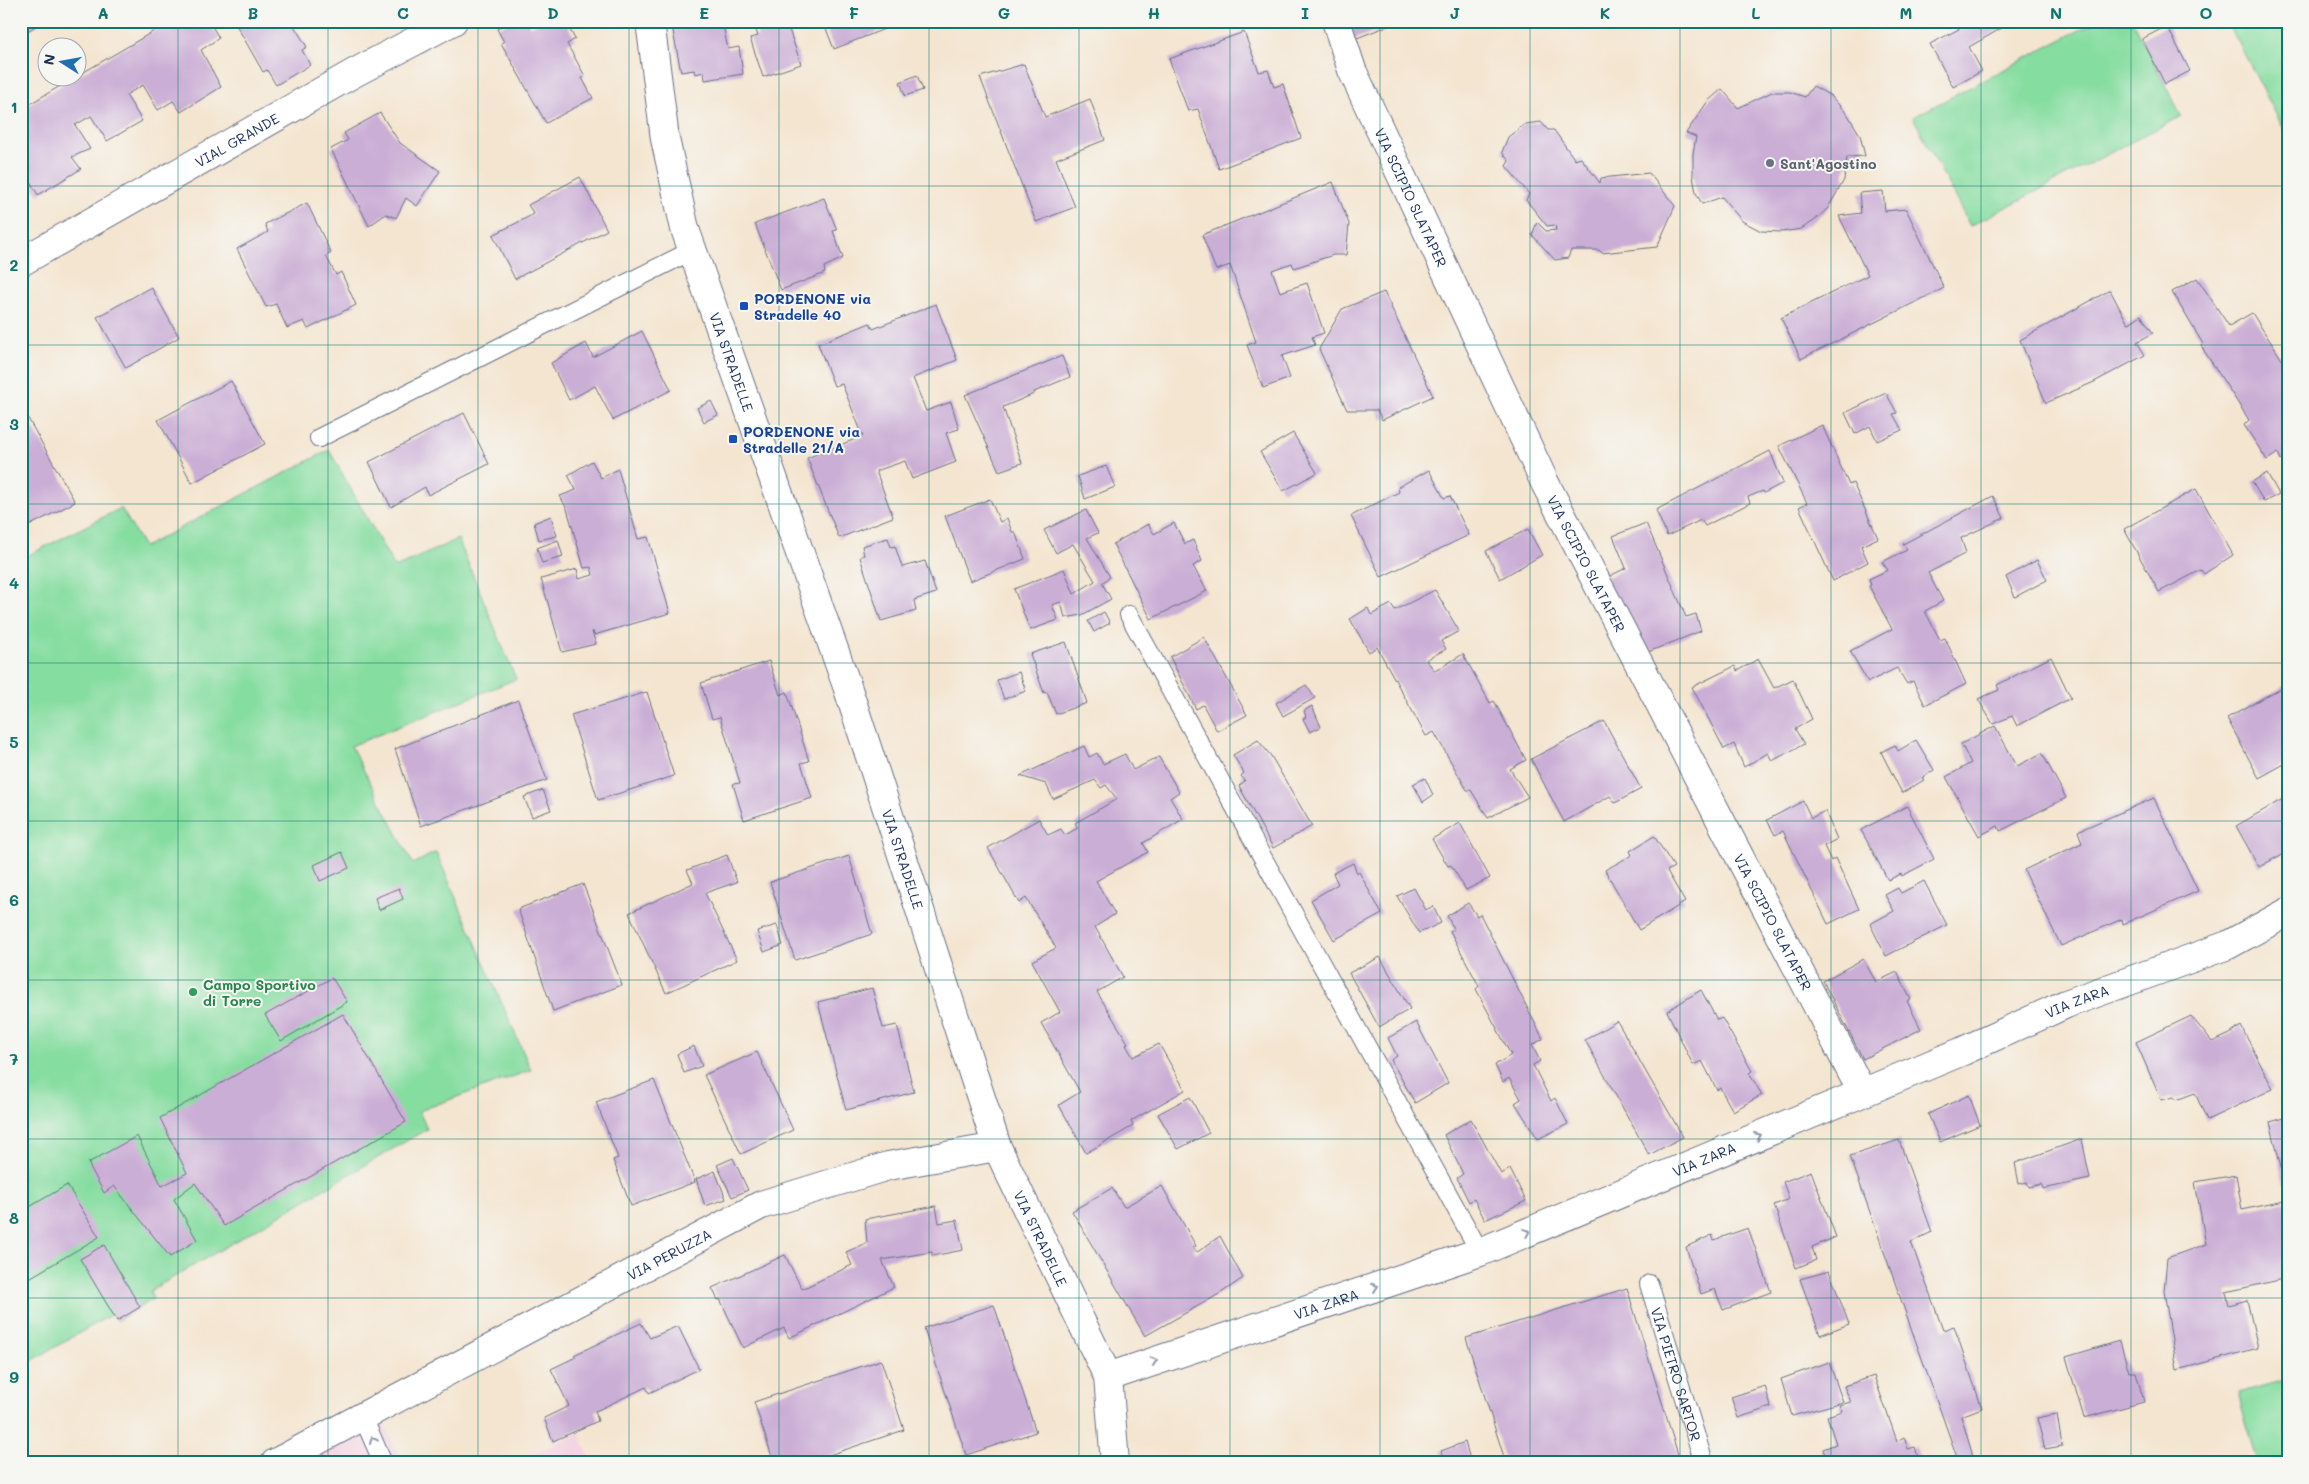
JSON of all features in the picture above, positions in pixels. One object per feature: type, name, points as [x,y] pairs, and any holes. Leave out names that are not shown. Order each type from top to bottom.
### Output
[{"type":"street","name":"VIAL GRANDE","points":[[21,262],[354,73],[453,21]]},
{"type":"street","name":"VIA STRADELLE","points":[[650,21],[665,139],[685,229],[846,686],[997,1148],[1108,1377],[1115,1463]]},
{"type":"street","name":"VIA SCIPIO SLATAPER","points":[[1336,21],[1352,70],[1545,483],[1862,1092]]},
{"type":"street","name":"VIA ZARA","points":[[1108,1377],[1480,1252],[1963,1051],[2066,1004],[2228,945],[2288,912]]},
{"type":"street","name":"VIA PERUZZA","points":[[275,1463],[761,1205],[888,1166],[997,1148]]},
{"type":"lane","points":[[319,438],[693,250]]},
{"type":"lane","points":[[1129,615],[1480,1252]]},
{"type":"lane","name":"VIA PIETRO SARTOR","points":[[1649,1284],[1704,1463]]},
{"type":"lane","points":[[363,1416],[383,1463]]},
{"type":"shaded area","points":[[384,1423],[402,1463],[305,1463]]},
{"type":"shaded area","points":[[579,1432],[591,1463],[515,1463],[547,1448]]},
{"type":"green space","points":[[2097,21],[2132,21],[2181,116],[1970,226],[1913,117]]},
{"type":"green space","points":[[2227,21],[2288,21],[2288,137]]},
{"type":"green space","name":"Campo Sportivo di Torre","points":[[329,450],[395,568],[458,539],[516,679],[351,746],[413,864],[436,852],[531,1070],[419,1111],[427,1129],[150,1291],[153,1299],[117,1321],[112,1314],[21,1367],[21,559],[121,508],[144,547]]},
{"type":"green space","points":[[2288,1379],[2288,1463],[2257,1463],[2238,1393]]},
{"type":"building","points":[[21,21],[44,21],[21,35]]},
{"type":"building","points":[[171,21],[209,21],[219,38],[201,50],[221,87],[181,112],[173,101],[158,110],[143,85],[126,95],[142,121],[107,141],[91,116],[75,125],[90,149],[72,157],[81,169],[38,195],[21,166],[21,109],[57,88],[88,88],[88,70]]},
{"type":"building","points":[[234,21],[291,21],[307,47],[302,50],[310,65],[276,85],[267,70],[263,72]]},
{"type":"building","points":[[510,21],[527,21],[530,27],[542,21],[565,21],[575,39],[567,44],[585,76],[582,78],[593,98],[546,123],[501,43],[504,42],[497,29]]},
{"type":"building","points":[[671,21],[722,21],[728,49],[739,47],[743,74],[705,80],[704,72],[695,74],[694,70],[681,72]]},
{"type":"building","points":[[753,21],[786,21],[801,64],[763,77],[750,38],[758,36]]},
{"type":"building","points":[[823,21],[896,21],[897,24],[834,49]]},
{"type":"building","points":[[1344,21],[1400,21],[1352,40]]},
{"type":"building","points":[[1955,21],[2014,21],[1969,47],[1982,71],[1953,87],[1930,44],[1959,29]]},
{"type":"building","points":[[2167,26],[2190,71],[2165,84],[2142,39]]},
{"type":"building","points":[[1244,32],[1259,72],[1268,70],[1274,87],[1283,84],[1301,138],[1219,169],[1198,109],[1188,111],[1169,59]]},
{"type":"building","points":[[1024,64],[1045,117],[1090,99],[1105,140],[1056,159],[1075,207],[1036,222],[980,77]]},
{"type":"building","points":[[917,75],[923,90],[905,96],[900,82]]},
{"type":"building","name":"Sant'Agostino","points":[[1813,86],[1831,96],[1848,115],[1860,135],[1865,156],[1847,157],[1844,180],[1828,208],[1814,221],[1801,229],[1782,232],[1761,231],[1742,221],[1722,197],[1702,204],[1696,193],[1693,176],[1693,153],[1696,137],[1686,133],[1708,101],[1722,89],[1738,108],[1772,92],[1790,92],[1805,97]]},
{"type":"building","points":[[380,113],[400,143],[440,171],[417,206],[406,198],[396,218],[386,214],[369,226],[331,149],[348,140],[344,133]]},
{"type":"building","points":[[1541,122],[1548,130],[1554,130],[1575,160],[1581,158],[1600,183],[1601,178],[1649,173],[1675,206],[1657,247],[1602,253],[1599,250],[1571,250],[1568,258],[1555,260],[1532,235],[1537,222],[1546,231],[1556,230],[1555,225],[1547,226],[1526,200],[1529,194],[1506,166],[1509,161],[1502,152],[1508,137],[1525,124]]},
{"type":"building","points":[[580,177],[607,230],[515,279],[493,235],[534,214],[528,205]]},
{"type":"building","points":[[1333,182],[1349,224],[1346,255],[1333,255],[1294,268],[1292,263],[1272,270],[1280,292],[1307,283],[1324,333],[1312,337],[1315,345],[1282,356],[1290,378],[1263,388],[1247,345],[1256,342],[1230,265],[1216,270],[1202,235]]},
{"type":"building","points":[[1883,191],[1885,211],[1906,209],[1944,288],[1801,359],[1781,318],[1868,275],[1839,216],[1861,213],[1859,193]]},
{"type":"building","points":[[824,198],[837,230],[833,231],[843,258],[824,267],[825,273],[781,290],[755,224]]},
{"type":"building","points":[[307,203],[331,253],[326,256],[336,275],[341,272],[356,305],[308,329],[304,321],[287,328],[276,304],[266,307],[237,249],[268,232],[265,224]]},
{"type":"building","points":[[2197,278],[2229,326],[2252,313],[2288,369],[2288,455],[2281,460],[2278,453],[2267,460],[2244,425],[2249,420],[2201,346],[2203,344],[2172,292]]},
{"type":"building","points":[[151,287],[179,337],[126,368],[97,317]]},
{"type":"building","points":[[2110,290],[2128,324],[2141,315],[2153,333],[2137,342],[2145,355],[2094,382],[2046,403],[2020,340]]},
{"type":"building","points":[[1384,292],[1433,396],[1382,420],[1377,410],[1347,410],[1319,349],[1342,309]]},
{"type":"building","points":[[936,304],[957,360],[913,378],[926,411],[951,402],[959,429],[946,433],[956,462],[912,479],[905,461],[876,471],[893,517],[839,538],[807,458],[863,436],[842,384],[834,386],[818,344],[870,323],[873,329]]},
{"type":"building","points":[[642,331],[671,390],[613,420],[595,386],[569,400],[551,363],[586,343],[593,357]]},
{"type":"building","points":[[1062,356],[1070,377],[1003,407],[1022,463],[999,471],[965,395]]},
{"type":"building","points":[[231,381],[265,444],[192,483],[158,420]]},
{"type":"building","points":[[1886,393],[1897,413],[1893,414],[1902,430],[1877,441],[1870,426],[1855,434],[1845,413]]},
{"type":"building","points":[[711,401],[718,415],[704,422],[697,408]]},
{"type":"building","points":[[21,406],[75,502],[21,530]]},
{"type":"building","points":[[464,413],[489,464],[428,495],[425,487],[391,507],[369,462]]},
{"type":"building","points":[[1822,425],[1849,485],[1853,483],[1878,538],[1861,546],[1868,562],[1833,581],[1799,507],[1807,503],[1779,446]]},
{"type":"building","points":[[1293,433],[1317,473],[1283,491],[1260,452]]},
{"type":"building","points":[[1770,451],[1783,483],[1764,493],[1763,491],[1748,497],[1750,503],[1705,526],[1701,520],[1667,536],[1656,510]]},
{"type":"building","points":[[592,461],[601,478],[618,469],[638,539],[648,537],[670,613],[594,635],[593,631],[596,644],[562,652],[541,579],[577,569],[579,579],[593,575],[591,567],[584,568],[567,509],[560,496],[576,490],[568,475]]},
{"type":"building","points":[[1106,466],[1115,487],[1085,499],[1078,476]]},
{"type":"building","points":[[1429,470],[1444,498],[1450,496],[1469,535],[1381,577],[1351,516],[1399,492],[1398,487]]},
{"type":"building","points":[[2267,473],[2279,494],[2264,502],[2252,482]]},
{"type":"building","points":[[2196,489],[2233,555],[2204,574],[2201,570],[2159,592],[2124,529]]},
{"type":"building","points":[[1993,496],[2004,518],[1961,538],[1966,553],[1928,573],[1943,601],[1925,611],[1940,640],[1945,638],[1966,684],[1925,705],[1913,681],[1907,684],[1897,668],[1868,682],[1850,651],[1892,629],[1869,586],[1871,585],[1869,579],[1888,570],[1882,562],[1907,550],[1903,544]]},
{"type":"building","points":[[990,499],[1000,522],[1007,518],[1012,532],[1015,532],[1025,559],[970,581],[945,516]]},
{"type":"building","points":[[1086,510],[1098,533],[1087,538],[1110,577],[1102,583],[1111,599],[1082,615],[1065,618],[1061,602],[1052,605],[1058,620],[1030,630],[1014,589],[1064,569],[1074,594],[1095,581],[1073,544],[1056,553],[1044,530]]},
{"type":"building","points":[[551,516],[557,536],[539,540],[534,523]]},
{"type":"building","points":[[1174,523],[1185,544],[1193,540],[1202,561],[1193,566],[1207,591],[1151,619],[1113,544],[1148,524],[1154,534]]},
{"type":"building","points":[[1646,523],[1686,617],[1696,614],[1701,631],[1648,652],[1604,579],[1626,568],[1613,536]]},
{"type":"building","points":[[1528,529],[1542,555],[1500,579],[1486,551]]},
{"type":"building","points":[[888,538],[891,547],[895,546],[902,567],[925,561],[936,593],[914,600],[916,611],[881,621],[860,557],[864,555],[862,546]]},
{"type":"building","points":[[558,540],[563,557],[542,563],[537,548]]},
{"type":"building","points":[[2037,560],[2047,580],[2015,597],[2006,577]]},
{"type":"building","points":[[1435,590],[1459,631],[1441,641],[1446,649],[1426,660],[1435,671],[1463,654],[1490,703],[1494,701],[1526,760],[1510,769],[1528,797],[1488,818],[1471,790],[1467,790],[1434,732],[1426,736],[1377,647],[1369,652],[1350,619],[1368,608],[1371,615],[1391,604],[1395,610]]},
{"type":"building","points":[[1104,612],[1110,623],[1094,632],[1088,621]]},
{"type":"building","points":[[1204,637],[1247,715],[1217,731],[1203,705],[1196,709],[1170,657]]},
{"type":"building","points":[[1066,642],[1087,703],[1056,714],[1047,692],[1044,693],[1030,654]]},
{"type":"building","points":[[2051,657],[2071,698],[2017,726],[2012,716],[1993,724],[1978,699],[1999,690],[1997,685]]},
{"type":"building","points":[[1758,659],[1774,688],[1793,679],[1812,719],[1795,729],[1804,744],[1772,761],[1768,753],[1744,767],[1734,744],[1724,749],[1692,687],[1735,666],[1737,671]]},
{"type":"building","points":[[769,661],[780,695],[787,692],[809,761],[801,763],[812,798],[744,820],[733,784],[740,783],[720,717],[712,719],[701,683]]},
{"type":"building","points":[[1019,672],[1026,691],[1004,699],[997,680]]},
{"type":"building","points":[[2288,684],[2288,762],[2259,778],[2227,718]]},
{"type":"building","points":[[1306,685],[1315,698],[1283,716],[1276,703]]},
{"type":"building","points":[[647,692],[674,776],[598,800],[571,715]]},
{"type":"building","points":[[518,700],[547,780],[421,826],[395,749]]},
{"type":"building","points":[[1312,706],[1321,727],[1310,732],[1303,719],[1306,717],[1304,711]]},
{"type":"building","points":[[1604,721],[1641,789],[1615,803],[1610,796],[1564,822],[1531,759]]},
{"type":"building","points":[[1995,726],[2017,766],[2042,753],[2066,798],[2000,831],[1998,826],[1979,836],[1946,777],[1971,763],[1961,744]]},
{"type":"building","points":[[1258,740],[1271,756],[1312,826],[1273,848],[1239,786],[1245,781],[1241,776],[1244,773],[1233,755]]},
{"type":"building","points":[[1916,740],[1934,770],[1922,778],[1924,780],[1902,793],[1881,752],[1895,745],[1898,751]]},
{"type":"building","points":[[1084,746],[1089,757],[1097,753],[1103,764],[1125,754],[1133,770],[1159,757],[1179,792],[1170,798],[1183,819],[1143,843],[1148,852],[1096,881],[1115,914],[1095,927],[1123,977],[1097,992],[1128,1043],[1126,1045],[1133,1057],[1159,1044],[1185,1090],[1131,1121],[1133,1126],[1086,1153],[1059,1105],[1080,1092],[1041,1023],[1060,1012],[1032,961],[1056,948],[1026,898],[1019,903],[988,848],[1039,819],[1048,835],[1061,829],[1065,835],[1078,828],[1075,823],[1117,799],[1106,785],[1101,788],[1095,780],[1053,799],[1046,784],[1020,776]]},
{"type":"building","points":[[1425,778],[1433,795],[1423,802],[1413,784]]},
{"type":"building","points":[[543,790],[551,810],[532,817],[524,797]]},
{"type":"building","points":[[2154,798],[2198,891],[2123,924],[2122,919],[2061,946],[2024,870],[2082,843],[2078,831]]},
{"type":"building","points":[[2283,799],[2288,808],[2288,851],[2259,867],[2236,826]]},
{"type":"building","points":[[1803,801],[1811,818],[1825,811],[1837,839],[1824,846],[1831,861],[1835,858],[1859,909],[1828,924],[1783,831],[1775,835],[1767,820]]},
{"type":"building","points":[[1907,806],[1934,859],[1902,876],[1901,874],[1888,880],[1861,830]]},
{"type":"building","points":[[1460,823],[1490,878],[1466,890],[1451,865],[1448,866],[1432,839]]},
{"type":"building","points":[[1654,836],[1674,867],[1667,871],[1685,902],[1639,930],[1605,870],[1632,855],[1630,851]]},
{"type":"building","points":[[342,852],[349,868],[320,881],[314,865]]},
{"type":"building","points":[[727,855],[737,882],[705,893],[737,960],[666,993],[629,913],[693,883],[687,870]]},
{"type":"building","points":[[849,856],[872,934],[795,960],[770,882]]},
{"type":"building","points":[[1353,863],[1382,914],[1334,940],[1311,900],[1338,884],[1333,873]]},
{"type":"building","points":[[1924,881],[1947,925],[1886,956],[1870,924],[1894,911],[1885,895],[1898,888],[1901,893]]},
{"type":"building","points":[[583,884],[622,985],[553,1011],[518,909]]},
{"type":"building","points":[[399,888],[403,899],[379,910],[375,898]]},
{"type":"building","points":[[1414,888],[1426,910],[1433,906],[1441,923],[1419,933],[1397,896]]},
{"type":"building","points":[[1468,903],[1477,916],[1480,914],[1543,1039],[1532,1045],[1540,1061],[1533,1065],[1551,1101],[1555,1098],[1568,1124],[1538,1139],[1515,1103],[1521,1099],[1509,1078],[1503,1082],[1495,1065],[1511,1055],[1476,989],[1479,986],[1450,931],[1454,929],[1447,916]]},
{"type":"building","points":[[777,925],[783,945],[764,952],[757,931]]},
{"type":"building","points":[[1380,957],[1410,1009],[1379,1027],[1349,973]]},
{"type":"building","points":[[1863,959],[1876,982],[1897,972],[1911,1000],[1907,1001],[1921,1029],[1863,1059],[1823,981]]},
{"type":"building","points":[[332,978],[347,1002],[281,1041],[265,1015]]},
{"type":"building","points":[[872,988],[883,1028],[897,1025],[914,1092],[846,1110],[818,1002]]},
{"type":"building","points":[[1701,990],[1717,1020],[1722,1018],[1752,1071],[1749,1073],[1762,1095],[1733,1111],[1720,1088],[1717,1090],[1702,1061],[1693,1065],[1667,1011]]},
{"type":"building","points":[[343,1014],[406,1122],[224,1226],[195,1183],[174,1199],[197,1240],[170,1257],[114,1186],[104,1193],[88,1163],[137,1136],[162,1186],[187,1173],[160,1118]]},
{"type":"building","points":[[2191,1016],[2212,1042],[2230,1034],[2241,1026],[2273,1089],[2207,1120],[2195,1093],[2176,1100],[2174,1097],[2161,1100],[2136,1042]]},
{"type":"building","points":[[1617,1021],[1683,1137],[1649,1155],[1585,1040]]},
{"type":"building","points":[[1416,1022],[1448,1083],[1415,1103],[1391,1060],[1397,1056],[1388,1038]]},
{"type":"building","points":[[694,1046],[702,1066],[684,1073],[677,1054]]},
{"type":"building","points":[[757,1052],[793,1130],[741,1154],[704,1075]]},
{"type":"building","points":[[654,1080],[695,1182],[631,1206],[613,1160],[618,1158],[596,1102]]},
{"type":"building","points":[[1969,1095],[1980,1125],[1940,1142],[1928,1114]]},
{"type":"building","points":[[1190,1097],[1209,1133],[1178,1149],[1158,1114]]},
{"type":"building","points":[[2288,1117],[2288,1184],[2285,1184],[2270,1122]]},
{"type":"building","points":[[1471,1119],[1501,1174],[1510,1169],[1526,1201],[1485,1220],[1474,1199],[1469,1202],[1457,1178],[1463,1174],[1444,1135]]},
{"type":"building","points":[[2082,1139],[2090,1179],[2043,1189],[2042,1184],[2029,1187],[2027,1182],[2019,1184],[2015,1163]]},
{"type":"building","points":[[1899,1140],[1932,1232],[1911,1242],[1943,1330],[1954,1326],[1982,1408],[1961,1416],[1975,1463],[1959,1463],[1850,1156]]},
{"type":"building","points":[[733,1158],[748,1190],[732,1197],[717,1165]]},
{"type":"building","points":[[715,1171],[726,1199],[705,1206],[696,1179]]},
{"type":"building","points":[[1811,1171],[1836,1237],[1812,1247],[1816,1260],[1796,1268],[1774,1205],[1789,1199],[1783,1182]]},
{"type":"building","points":[[2236,1175],[2242,1210],[2284,1201],[2288,1216],[2288,1278],[2226,1292],[2229,1305],[2247,1300],[2258,1348],[2177,1370],[2164,1291],[2167,1258],[2206,1244],[2195,1182]]},
{"type":"building","points":[[67,1185],[99,1237],[21,1283],[21,1212]]},
{"type":"building","points":[[1162,1186],[1196,1246],[1193,1248],[1196,1253],[1220,1236],[1243,1278],[1221,1293],[1145,1336],[1072,1211],[1112,1188],[1124,1207]]},
{"type":"building","points":[[936,1206],[939,1223],[957,1220],[963,1250],[932,1256],[932,1252],[882,1260],[894,1287],[789,1338],[784,1328],[743,1348],[720,1299],[718,1300],[712,1288],[785,1255],[802,1289],[852,1265],[846,1252],[867,1243],[865,1219]]},
{"type":"building","points":[[1748,1228],[1771,1292],[1723,1310],[1715,1289],[1701,1294],[1686,1247],[1712,1235],[1714,1240]]},
{"type":"building","points":[[104,1245],[140,1307],[117,1321],[80,1259]]},
{"type":"building","points":[[1829,1271],[1849,1324],[1820,1335],[1800,1279]]},
{"type":"building","points":[[1627,1288],[1680,1461],[1673,1463],[1506,1463],[1466,1338]]},
{"type":"building","points":[[994,1305],[1036,1432],[966,1455],[924,1328]]},
{"type":"building","points":[[641,1323],[650,1338],[678,1326],[699,1369],[649,1393],[646,1387],[595,1411],[598,1421],[553,1441],[544,1418],[569,1406],[551,1369],[576,1357],[574,1355]]},
{"type":"building","points":[[21,1335],[30,1350],[21,1356]]},
{"type":"building","points":[[2120,1341],[2129,1372],[2136,1372],[2144,1402],[2084,1418],[2066,1357]]},
{"type":"building","points":[[881,1360],[904,1430],[805,1463],[774,1463],[754,1402]]},
{"type":"building","points":[[1829,1362],[1843,1402],[1792,1416],[1781,1379]]},
{"type":"building","points":[[1874,1376],[1897,1441],[1904,1437],[1908,1449],[1915,1447],[1920,1463],[1828,1463],[1823,1449],[1836,1444],[1827,1416],[1842,1411],[1839,1405],[1851,1402],[1844,1386]]},
{"type":"building","points":[[1765,1386],[1771,1407],[1738,1418],[1731,1397]]},
{"type":"building","points":[[2057,1414],[2062,1446],[2045,1449],[2037,1418]]},
{"type":"building","points":[[1465,1442],[1471,1463],[1445,1463],[1441,1451]]},
{"type":"place","name":"Sant'Agostino","points":[[1770,163]]},
{"type":"place","name":"PORDENONE via Stradelle 40","points":[[744,306]]},
{"type":"place","name":"PORDENONE via Stradelle 21/A","points":[[733,439]]},
{"type":"place","name":"Campo Sportivo di Torre","points":[[193,992]]}]
